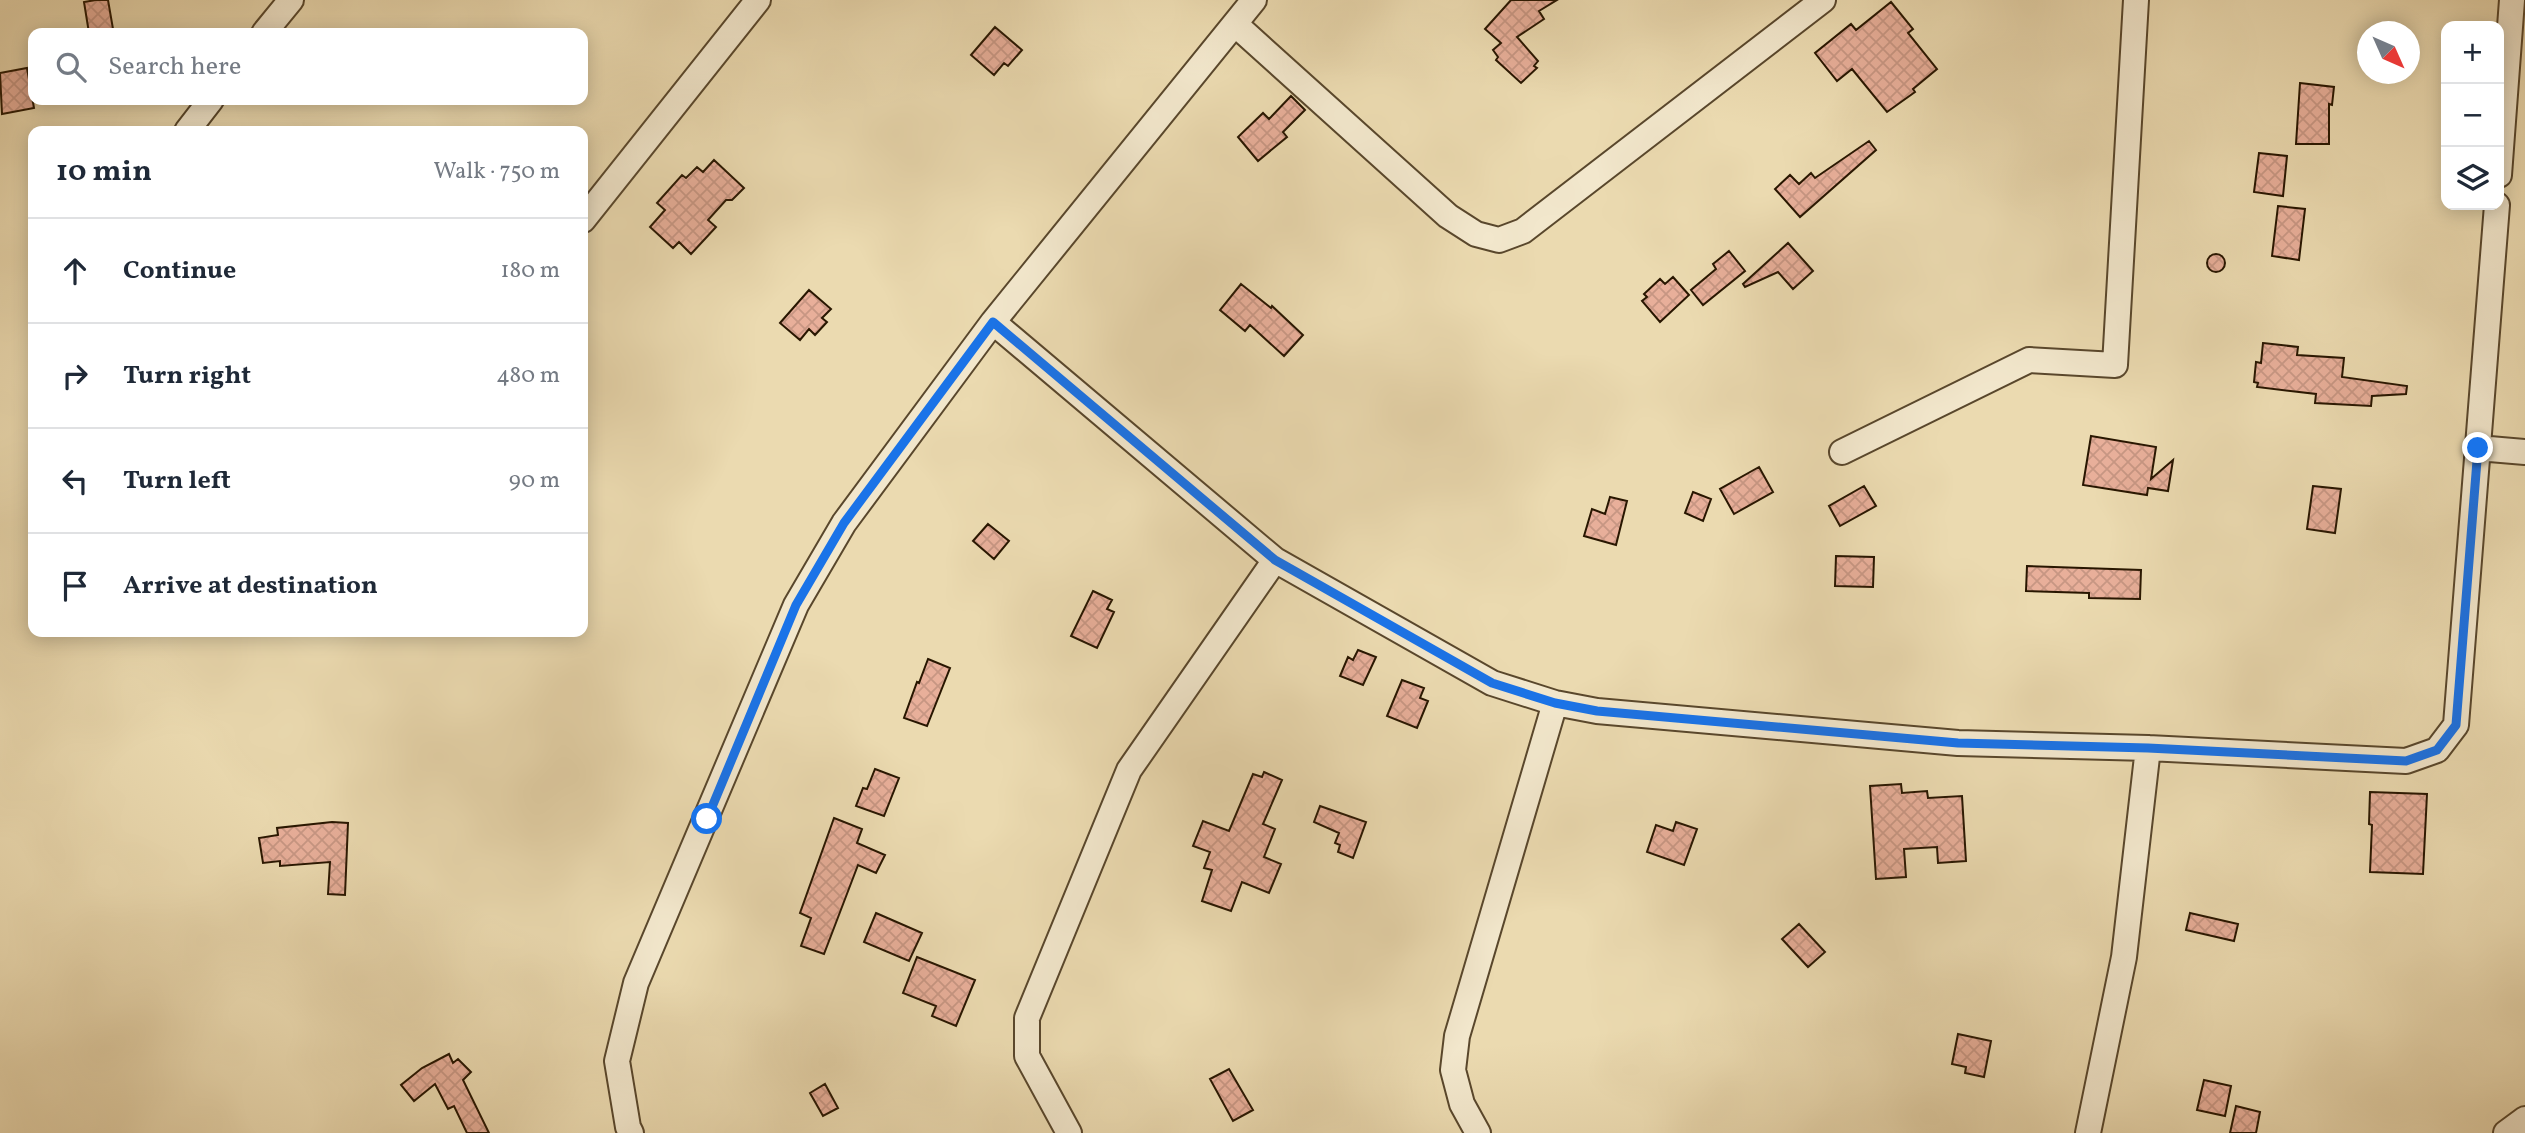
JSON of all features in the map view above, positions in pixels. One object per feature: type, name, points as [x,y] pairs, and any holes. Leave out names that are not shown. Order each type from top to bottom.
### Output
[{"type":"street","points":[[268,28],[291,0]]},
{"type":"street","points":[[588,214],[758,0]]},
{"type":"street","points":[[631,1133],[617,1061],[636,983],[796,605],[844,523],[993,322],[1254,0]]},
{"type":"street","points":[[1235,23],[1448,216],[1476,234],[1499,240],[1523,231],[1824,0]]},
{"type":"street","points":[[1842,452],[2029,360],[2115,365],[2136,0]]},
{"type":"street","points":[[2501,147],[2512,0]]},
{"type":"street","points":[[191,126],[207,105]]},
{"type":"street","points":[[993,322],[1275,560],[1492,683],[1555,703],[1597,711],[1958,743],[2148,748],[2406,761],[2437,750],[2456,725],[2497,210]]},
{"type":"street","points":[[2478,448],[2525,452]]},
{"type":"street","points":[[1069,1133],[1027,1056],[1027,1018],[1129,770],[1275,560]]},
{"type":"street","points":[[1478,1133],[1462,1104],[1453,1070],[1457,1036],[1555,703]]},
{"type":"street","points":[[2088,1133],[2124,957],[2148,748]]},
{"type":"street","points":[[2506,1133],[2525,1119]]},
{"type":"building","points":[[108,0],[113,28],[88,28],[84,2]]},
{"type":"building","points":[[1511,0],[1557,0],[1539,11],[1544,19],[1517,37],[1538,61],[1534,66],[1537,68],[1521,83],[1496,60],[1498,57],[1493,50],[1501,43],[1485,29]]},
{"type":"building","points":[[1891,2],[1913,29],[1908,33],[1937,69],[1913,89],[1915,92],[1887,112],[1852,69],[1837,81],[1815,53],[1851,24],[1856,30]]},
{"type":"building","points":[[995,27],[1022,50],[1008,66],[1004,63],[994,75],[971,55]]},
{"type":"building","points":[[27,68],[28,105],[33,105],[34,108],[2,114],[0,73]]},
{"type":"building","points":[[2300,83],[2334,87],[2332,105],[2329,104],[2329,144],[2296,144]]},
{"type":"building","points":[[1291,96],[1305,110],[1283,132],[1287,137],[1258,161],[1238,137],[1263,113],[1269,119]]},
{"type":"building","points":[[1869,141],[1876,150],[1800,217],[1775,189],[1790,175],[1799,184],[1811,173],[1815,178]]},
{"type":"building","points":[[2259,153],[2287,156],[2283,196],[2254,192]]},
{"type":"building","points":[[714,160],[744,188],[732,200],[726,200],[708,220],[716,227],[691,254],[679,242],[673,248],[650,227],[665,210],[657,203],[682,175],[686,178],[697,167],[703,172]]},
{"type":"building","points":[[2278,206],[2305,209],[2299,260],[2272,256]]},
{"type":"building","points":[[1788,243],[1813,271],[1793,289],[1778,272],[1745,287],[1743,284]]},
{"type":"building","points":[[1729,251],[1745,271],[1703,305],[1691,290],[1716,269],[1713,264]]},
{"type":"building","points":[[2216,254],[2222,257],[2225,263],[2222,269],[2216,272],[2210,269],[2207,263],[2210,257]]},
{"type":"building","points":[[1673,277],[1689,295],[1660,322],[1642,301],[1647,297],[1644,294],[1660,279],[1665,284]]},
{"type":"building","points":[[1241,284],[1271,308],[1272,306],[1303,335],[1284,356],[1250,325],[1245,331],[1220,310]]},
{"type":"building","points":[[809,290],[831,309],[822,318],[827,322],[815,335],[809,329],[800,340],[780,323]]},
{"type":"building","points":[[2263,343],[2298,347],[2297,355],[2344,358],[2342,377],[2407,386],[2406,394],[2372,396],[2371,406],[2315,403],[2316,394],[2257,387],[2258,383],[2254,382],[2256,362],[2261,363]]},
{"type":"building","points":[[2091,436],[2156,447],[2151,479],[2173,460],[2168,491],[2148,488],[2147,495],[2083,485]]},
{"type":"building","points":[[1759,467],[1773,492],[1734,514],[1720,489]]},
{"type":"building","points":[[1864,486],[1876,506],[1840,526],[1829,506]]},
{"type":"building","points":[[2313,486],[2341,489],[2335,533],[2307,529]]},
{"type":"building","points":[[1693,492],[1711,499],[1703,521],[1685,513]]},
{"type":"building","points":[[1610,497],[1627,501],[1616,545],[1584,536],[1592,509],[1605,514]]},
{"type":"building","points":[[988,524],[1009,541],[994,559],[973,541]]},
{"type":"building","points":[[1836,556],[1874,557],[1873,587],[1835,586]]},
{"type":"building","points":[[2027,566],[2141,570],[2140,599],[2089,598],[2089,593],[2026,591]]},
{"type":"building","points":[[1093,591],[1112,600],[1107,609],[1114,612],[1097,648],[1071,636]]},
{"type":"building","points":[[1358,650],[1376,657],[1363,685],[1340,676],[1348,657],[1353,660]]},
{"type":"building","points":[[928,659],[950,668],[927,726],[904,718]]},
{"type":"building","points":[[1402,680],[1424,688],[1420,698],[1428,701],[1417,728],[1387,716]]},
{"type":"building","points":[[875,769],[899,778],[884,816],[856,806]]},
{"type":"building","points":[[1264,772],[1282,780],[1263,824],[1275,829],[1264,857],[1281,864],[1269,893],[1242,882],[1231,911],[1202,901],[1212,870],[1204,868],[1210,852],[1193,846],[1203,821],[1229,831],[1253,774],[1262,777]]},
{"type":"building","points":[[1901,784],[1902,793],[1927,791],[1928,798],[1962,796],[1966,861],[1938,863],[1937,847],[1904,849],[1906,877],[1876,879],[1870,786]]},
{"type":"building","points":[[2370,792],[2427,794],[2423,874],[2370,872]]},
{"type":"building","points":[[1320,806],[1366,822],[1353,858],[1338,852],[1340,845],[1335,843],[1339,833],[1314,822]]},
{"type":"building","points":[[834,818],[862,829],[857,843],[885,855],[876,873],[858,865],[824,954],[801,946],[811,918],[800,913]]},
{"type":"building","points":[[332,822],[348,823],[345,895],[328,894],[330,862],[280,866],[280,861],[263,863],[259,838],[278,835],[277,828]]},
{"type":"building","points":[[1676,822],[1697,829],[1684,865],[1647,852],[1656,825],[1673,831]]},
{"type":"building","points":[[876,913],[922,933],[909,961],[864,942]]},
{"type":"building","points":[[2190,913],[2238,924],[2234,941],[2186,930]]},
{"type":"building","points":[[1799,924],[1825,952],[1808,967],[1782,939]]},
{"type":"building","points":[[917,957],[975,980],[956,1026],[932,1016],[936,1006],[903,993]]},
{"type":"building","points":[[1958,1034],[1991,1041],[1984,1077],[1965,1073],[1966,1067],[1952,1064]]},
{"type":"building","points":[[449,1054],[453,1063],[458,1059],[471,1072],[463,1080],[489,1133],[467,1133],[454,1106],[448,1109],[435,1084],[414,1101],[401,1085],[422,1068]]},
{"type":"building","points":[[1229,1069],[1253,1110],[1233,1121],[1210,1079]]},
{"type":"building","points":[[2204,1080],[2231,1086],[2225,1116],[2197,1110]]},
{"type":"building","points":[[825,1084],[838,1108],[823,1116],[810,1093]]},
{"type":"building","points":[[2236,1106],[2260,1112],[2256,1133],[2230,1133]]},
{"type":"route","points":[[707,819],[796,605],[824,555],[844,523],[993,322],[1275,560],[1492,683],[1555,703],[1597,711],[1958,743],[2148,748],[2406,761],[2437,750],[2456,725],[2478,448]]}]
